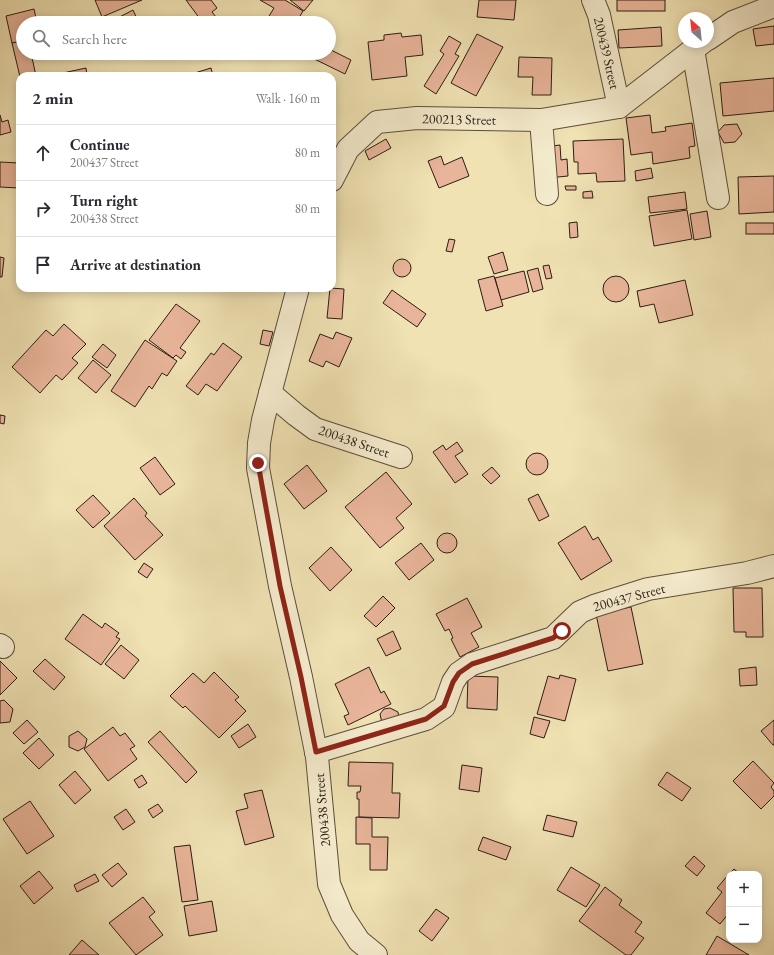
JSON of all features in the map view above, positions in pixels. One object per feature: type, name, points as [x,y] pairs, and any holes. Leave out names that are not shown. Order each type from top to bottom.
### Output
[{"type":"street","name":"200439 Street","points":[[593,0],[598,15],[619,107]]},
{"type":"street","name":"200213 Street","points":[[714,35],[733,22],[774,6]]},
{"type":"street","name":"200213 Street","points":[[336,172],[348,149],[377,122],[417,118],[541,120],[619,107],[696,48]]},
{"type":"street","points":[[703,48],[718,198]]},
{"type":"street","points":[[541,120],[547,194]]},
{"type":"street","name":"200438 Street","points":[[297,292],[270,393],[259,443],[258,468],[280,586],[301,677],[316,752],[329,884],[342,915],[359,941],[376,955]]},
{"type":"street","name":"200438 Street","points":[[270,393],[315,429],[402,457]]},
{"type":"street","name":"200437 Street","points":[[316,752],[426,719],[444,706],[453,682],[464,669],[472,664],[553,638],[580,612],[594,606],[648,589],[747,573],[774,566]]},
{"type":"building","points":[[95,0],[142,0],[104,16],[102,16]]},
{"type":"building","points":[[186,0],[211,0],[217,8],[212,12],[215,16],[198,16]]},
{"type":"building","points":[[260,0],[285,0],[303,11],[300,16],[269,16],[274,8]]},
{"type":"building","points":[[290,0],[313,0],[304,11]]},
{"type":"building","points":[[479,0],[516,0],[514,20],[477,17]]},
{"type":"building","points":[[617,0],[665,0],[665,11],[617,11]]},
{"type":"building","points":[[34,9],[36,16],[16,16],[16,42],[12,43],[6,16]]},
{"type":"building","points":[[133,10],[136,16],[121,16]]},
{"type":"building","points":[[774,26],[774,44],[756,46],[753,29]]},
{"type":"building","points":[[661,27],[662,46],[619,48],[618,30]]},
{"type":"building","points":[[401,33],[402,37],[421,35],[423,55],[405,57],[407,76],[372,80],[368,42],[384,40],[384,35]]},
{"type":"building","points":[[477,34],[503,47],[476,96],[451,83]]},
{"type":"building","points":[[449,36],[461,43],[455,54],[459,56],[436,94],[424,86],[444,54],[440,51]]},
{"type":"building","points":[[16,42],[16,60],[12,43]]},
{"type":"building","points":[[336,52],[351,60],[345,74],[316,60],[336,60]]},
{"type":"building","points":[[519,57],[552,58],[551,95],[532,95],[533,77],[518,77]]},
{"type":"building","points":[[16,60],[33,60],[35,72],[19,72]]},
{"type":"building","points":[[86,68],[86,72],[68,72]]},
{"type":"building","points":[[211,68],[212,72],[198,72]]},
{"type":"building","points":[[774,78],[774,111],[723,116],[720,83]]},
{"type":"building","points":[[0,115],[2,122],[8,120],[11,132],[0,135]]},
{"type":"building","points":[[650,115],[652,133],[666,131],[665,127],[692,123],[695,146],[689,147],[690,158],[653,164],[652,152],[631,155],[626,118]]},
{"type":"building","points":[[737,124],[742,134],[735,142],[724,143],[718,132],[724,125]]},
{"type":"building","points":[[386,139],[391,148],[369,160],[365,151]]},
{"type":"building","points":[[623,139],[625,181],[597,182],[596,173],[578,174],[578,162],[574,162],[573,141]]},
{"type":"building","points":[[560,145],[561,160],[567,159],[568,176],[548,178],[545,147]]},
{"type":"building","points":[[441,156],[444,165],[462,157],[469,176],[439,188],[428,161]]},
{"type":"building","points":[[0,162],[16,163],[16,188],[0,187]]},
{"type":"building","points":[[651,168],[653,178],[636,181],[635,171]]},
{"type":"building","points":[[774,176],[774,212],[739,214],[738,177]]},
{"type":"building","points":[[565,186],[576,186],[576,190],[566,190]]},
{"type":"building","points":[[592,191],[593,198],[583,198],[583,192]]},
{"type":"building","points":[[685,192],[687,209],[650,213],[648,197]]},
{"type":"building","points":[[687,210],[692,239],[654,246],[649,216]]},
{"type":"building","points":[[707,211],[711,237],[694,240],[690,214]]},
{"type":"building","points":[[577,222],[578,237],[570,238],[569,223]]},
{"type":"building","points":[[746,223],[774,223],[774,234],[746,234]]},
{"type":"building","points":[[449,239],[455,240],[452,252],[446,251]]},
{"type":"building","points":[[503,252],[508,270],[494,274],[488,257]]},
{"type":"building","points":[[0,257],[4,258],[2,277],[0,277]]},
{"type":"building","points":[[402,259],[409,261],[411,268],[409,275],[402,277],[395,275],[393,268],[395,261]]},
{"type":"building","points":[[549,265],[552,278],[546,279],[543,266]]},
{"type":"building","points":[[538,268],[543,289],[533,292],[527,271]]},
{"type":"building","points":[[524,271],[529,292],[501,300],[495,278]]},
{"type":"building","points":[[494,276],[503,306],[486,311],[478,280]]},
{"type":"building","points":[[616,276],[625,280],[629,289],[625,298],[616,302],[607,298],[603,289],[607,280]]},
{"type":"building","points":[[685,280],[693,315],[659,323],[654,304],[640,307],[637,291]]},
{"type":"building","points":[[336,288],[344,289],[342,319],[327,318],[330,292],[336,292]]},
{"type":"building","points":[[392,290],[426,314],[417,327],[383,303]]},
{"type":"building","points":[[176,304],[200,321],[180,348],[186,352],[181,359],[176,355],[173,358],[149,340]]},
{"type":"building","points":[[64,324],[86,344],[72,358],[78,363],[62,380],[56,375],[40,393],[12,367],[46,330],[53,336]]},
{"type":"building","points":[[263,330],[273,332],[269,346],[260,344]]},
{"type":"building","points":[[336,332],[352,338],[339,367],[326,361],[323,367],[309,361],[320,334],[333,339]]},
{"type":"building","points":[[145,340],[177,361],[167,376],[162,373],[152,389],[149,386],[135,407],[111,391]]},
{"type":"building","points":[[223,343],[242,357],[217,391],[206,384],[198,395],[186,386],[211,353],[214,355]]},
{"type":"building","points":[[103,344],[116,355],[107,368],[92,357]]},
{"type":"building","points":[[93,360],[111,375],[96,393],[78,378]]},
{"type":"building","points":[[0,415],[5,416],[4,424],[0,423]]},
{"type":"building","points":[[457,442],[463,451],[455,456],[468,474],[455,483],[433,452],[443,445],[446,450]]},
{"type":"building","points":[[537,453],[545,456],[548,464],[545,472],[537,475],[529,472],[526,464],[529,456]]},
{"type":"building","points":[[155,457],[175,484],[160,495],[140,468]]},
{"type":"building","points":[[307,465],[327,491],[304,509],[284,484]]},
{"type":"building","points":[[492,467],[500,476],[491,484],[482,475]]},
{"type":"building","points":[[386,472],[412,504],[396,518],[404,528],[380,548],[345,507]]},
{"type":"building","points":[[538,494],[549,516],[539,521],[528,499]]},
{"type":"building","points":[[93,495],[110,513],[93,528],[76,510]]},
{"type":"building","points":[[134,498],[147,513],[145,516],[163,535],[135,560],[104,526]]},
{"type":"building","points":[[585,526],[593,540],[598,537],[612,561],[581,580],[558,543]]},
{"type":"building","points":[[443,533],[451,533],[457,539],[457,547],[451,553],[443,553],[437,547],[437,539]]},
{"type":"building","points":[[421,543],[434,560],[409,580],[395,563]]},
{"type":"building","points":[[331,547],[352,570],[330,591],[309,568]]},
{"type":"building","points":[[144,563],[153,569],[147,578],[138,572]]},
{"type":"building","points":[[733,588],[762,588],[763,637],[746,637],[746,632],[734,632]]},
{"type":"building","points":[[383,596],[395,608],[376,627],[364,616]]},
{"type":"building","points":[[467,598],[482,627],[471,633],[479,647],[460,657],[451,639],[453,638],[449,629],[445,631],[436,614]]},
{"type":"building","points":[[631,607],[643,664],[608,671],[596,614]]},
{"type":"building","points":[[83,614],[102,628],[105,623],[119,633],[116,637],[120,639],[101,665],[65,639]]},
{"type":"building","points":[[393,631],[401,649],[386,656],[377,639]]},
{"type":"building","points":[[121,645],[139,660],[124,679],[105,664]]},
{"type":"building","points":[[45,659],[65,677],[54,690],[33,671]]},
{"type":"building","points":[[0,661],[17,678],[0,695]]},
{"type":"building","points":[[369,667],[381,693],[384,691],[391,704],[348,725],[344,716],[349,714],[335,684]]},
{"type":"building","points":[[756,667],[757,685],[740,686],[739,669]]},
{"type":"building","points":[[214,672],[239,697],[235,700],[246,711],[219,738],[185,706],[183,708],[170,696],[193,673],[204,683]]},
{"type":"building","points":[[560,675],[576,679],[565,721],[537,714],[548,676],[559,679]]},
{"type":"building","points":[[468,676],[498,677],[497,710],[467,708]]},
{"type":"building","points":[[4,700],[13,709],[10,722],[0,723],[0,701]]},
{"type":"building","points":[[390,708],[398,712],[399,719],[382,723],[380,714],[384,709]]},
{"type":"building","points":[[534,717],[550,721],[544,738],[530,734]]},
{"type":"building","points":[[27,720],[38,732],[24,744],[13,733]]},
{"type":"building","points":[[774,720],[774,745],[773,745],[761,731]]},
{"type":"building","points":[[248,724],[256,737],[239,748],[231,736]]},
{"type":"building","points":[[113,727],[120,736],[125,733],[135,746],[130,749],[137,759],[108,781],[84,749]]},
{"type":"building","points":[[78,731],[87,739],[85,747],[78,751],[69,747],[69,736]]},
{"type":"building","points":[[160,731],[197,772],[186,783],[148,742]]},
{"type":"building","points":[[39,738],[54,755],[39,769],[23,753]]},
{"type":"building","points":[[753,761],[774,783],[771,787],[774,791],[774,796],[761,809],[733,781]]},
{"type":"building","points":[[349,762],[393,763],[392,793],[400,793],[399,818],[359,817],[359,799],[357,799],[357,792],[360,792],[361,786],[348,786]]},
{"type":"building","points":[[462,765],[482,768],[479,792],[459,789]]},
{"type":"building","points":[[75,771],[91,790],[75,804],[59,785]]},
{"type":"building","points":[[667,772],[691,788],[682,801],[658,785]]},
{"type":"building","points":[[142,775],[147,783],[139,788],[134,780]]},
{"type":"building","points":[[262,790],[274,837],[245,845],[236,811],[248,808],[244,794]]},
{"type":"building","points":[[30,801],[54,836],[27,854],[3,819]]},
{"type":"building","points":[[158,804],[163,811],[153,818],[148,810]]},
{"type":"building","points":[[126,809],[135,822],[123,830],[114,817]]},
{"type":"building","points":[[547,815],[577,822],[573,837],[543,830]]},
{"type":"building","points":[[356,817],[372,818],[372,837],[388,837],[387,870],[370,870],[370,844],[356,844]]},
{"type":"building","points":[[483,837],[511,847],[506,860],[478,850]]},
{"type":"building","points":[[190,845],[198,900],[182,902],[174,847]]},
{"type":"building","points":[[694,856],[705,866],[697,876],[685,866]]},
{"type":"building","points":[[118,863],[127,874],[112,887],[102,875]]},
{"type":"building","points":[[571,867],[600,885],[586,907],[557,890]]},
{"type":"building","points":[[39,871],[53,888],[34,904],[20,886]]},
{"type":"building","points":[[95,874],[99,881],[77,892],[74,885]]},
{"type":"building","points":[[726,878],[726,917],[720,924],[706,913],[722,892],[717,888]]},
{"type":"building","points":[[605,887],[622,900],[619,905],[642,922],[635,932],[644,938],[631,955],[626,955],[579,921]]},
{"type":"building","points":[[143,897],[155,912],[149,917],[163,935],[136,955],[109,923]]},
{"type":"building","points":[[212,901],[217,931],[189,936],[184,906]]},
{"type":"building","points":[[436,909],[449,918],[432,941],[419,931]]},
{"type":"building","points":[[717,936],[726,941],[726,943],[729,943],[749,955],[706,955]]},
{"type":"building","points":[[82,940],[99,955],[69,955]]},
{"type":"route","points":[[258,463],[280,586],[301,677],[316,752],[426,719],[438,712],[444,706],[453,682],[459,673],[464,669],[472,664],[553,638],[562,631]]}]
